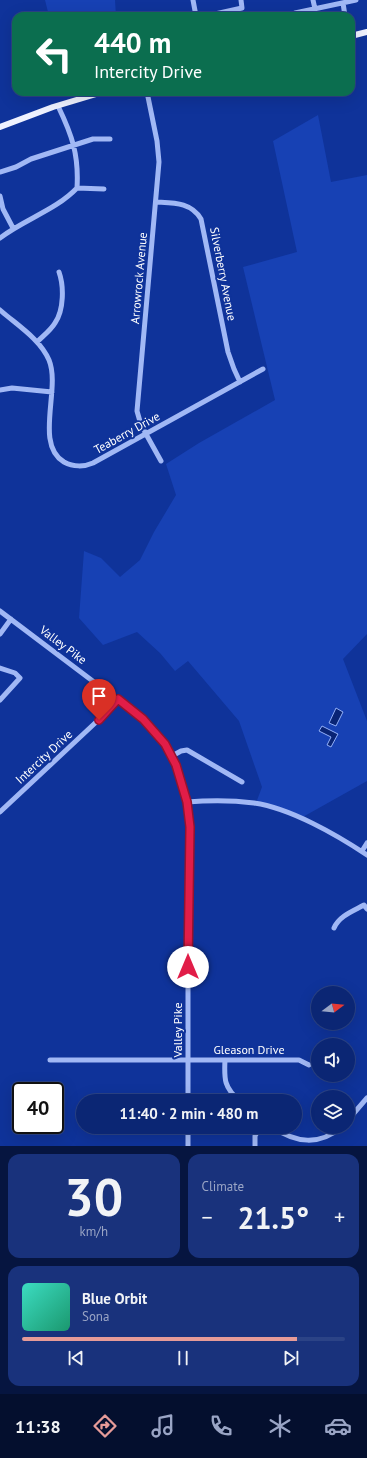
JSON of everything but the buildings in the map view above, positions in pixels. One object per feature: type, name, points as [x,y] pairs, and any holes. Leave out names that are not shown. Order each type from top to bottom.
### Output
[{"type":"main road","points":[[355,35],[367,32]]},
{"type":"main road","points":[[0,127],[91,96]]},
{"type":"street","points":[[192,0],[195,12]]},
{"type":"street","points":[[224,12],[242,8],[240,0]]},
{"type":"street","points":[[313,0],[315,9]]},
{"type":"street","points":[[300,12],[356,0]]},
{"type":"street","points":[[343,3],[344,12]]},
{"type":"street","name":"Arrowrock Avenue","points":[[148,96],[158,151],[156,202],[137,405],[139,419],[160,460]]},
{"type":"street","points":[[0,238],[13,228],[56,205],[68,197],[77,188],[78,170],[74,145],[58,106]]},
{"type":"street","points":[[0,172],[31,159],[93,139],[110,139]]},
{"type":"street","points":[[77,188],[104,189]]},
{"type":"street","points":[[0,196],[3,209],[13,228]]},
{"type":"street","name":"Silverberry Avenue","points":[[156,202],[188,206],[196,211],[201,218],[228,352],[240,382]]},
{"type":"street","points":[[37,342],[54,325],[58,316],[62,283],[59,272]]},
{"type":"street","name":"Teaberry Drive","points":[[0,310],[37,342],[46,355],[52,370],[53,381],[50,441],[56,455],[67,463],[77,466],[88,464],[146,434],[263,369]]},
{"type":"street","points":[[0,390],[12,388],[52,392]]},
{"type":"street","name":"Valley Pike","points":[[0,611],[118,699],[150,726],[165,744],[172,756],[187,802],[190,827],[188,1094]]},
{"type":"street","points":[[0,634],[10,619]]},
{"type":"street","points":[[0,668],[15,673],[20,678],[0,700]]},
{"type":"street","name":"Intercity Drive","points":[[0,812],[109,710],[118,699]]},
{"type":"street","points":[[172,756],[181,751],[187,750],[242,782]]},
{"type":"street","points":[[187,802],[235,801],[256,803],[280,810],[313,824],[367,855]]},
{"type":"street","points":[[362,852],[367,843]]},
{"type":"street","points":[[334,928],[337,921],[342,917],[364,905],[367,909]]},
{"type":"street","name":"Gleason Drive","points":[[50,1060],[299,1060],[309,1065]]},
{"type":"street","points":[[225,1060],[225,1080],[232,1094]]},
{"type":"street","points":[[355,1112],[367,1098]]},
{"type":"street","points":[[188,1134],[188,1146]]},
{"type":"street","points":[[255,1146],[256,1134]]},
{"type":"street","points":[[284,1134],[305,1143],[331,1134]]},
{"type":"shaded area","points":[[45,0],[115,0],[116,12],[48,12]]},
{"type":"shaded area","points":[[318,115],[331,182],[367,175],[367,634],[343,659],[367,721],[367,781],[301,818],[256,803],[262,787],[239,721],[188,661],[175,671],[160,653],[137,632],[103,645],[79,618],[84,551],[101,558],[120,577],[140,560],[154,532],[176,495],[166,464],[199,443],[275,400],[243,267],[297,252],[273,141]]},
{"type":"shaded area","points":[[336,708],[343,712],[336,726],[329,723]]},
{"type":"shaded area","points":[[322,726],[338,734],[331,747],[327,745],[331,737],[319,731]]},
{"type":"route","points":[[99,720],[118,699],[143,719],[159,736],[176,765],[187,802],[190,827],[188,879],[188,967]]}]
